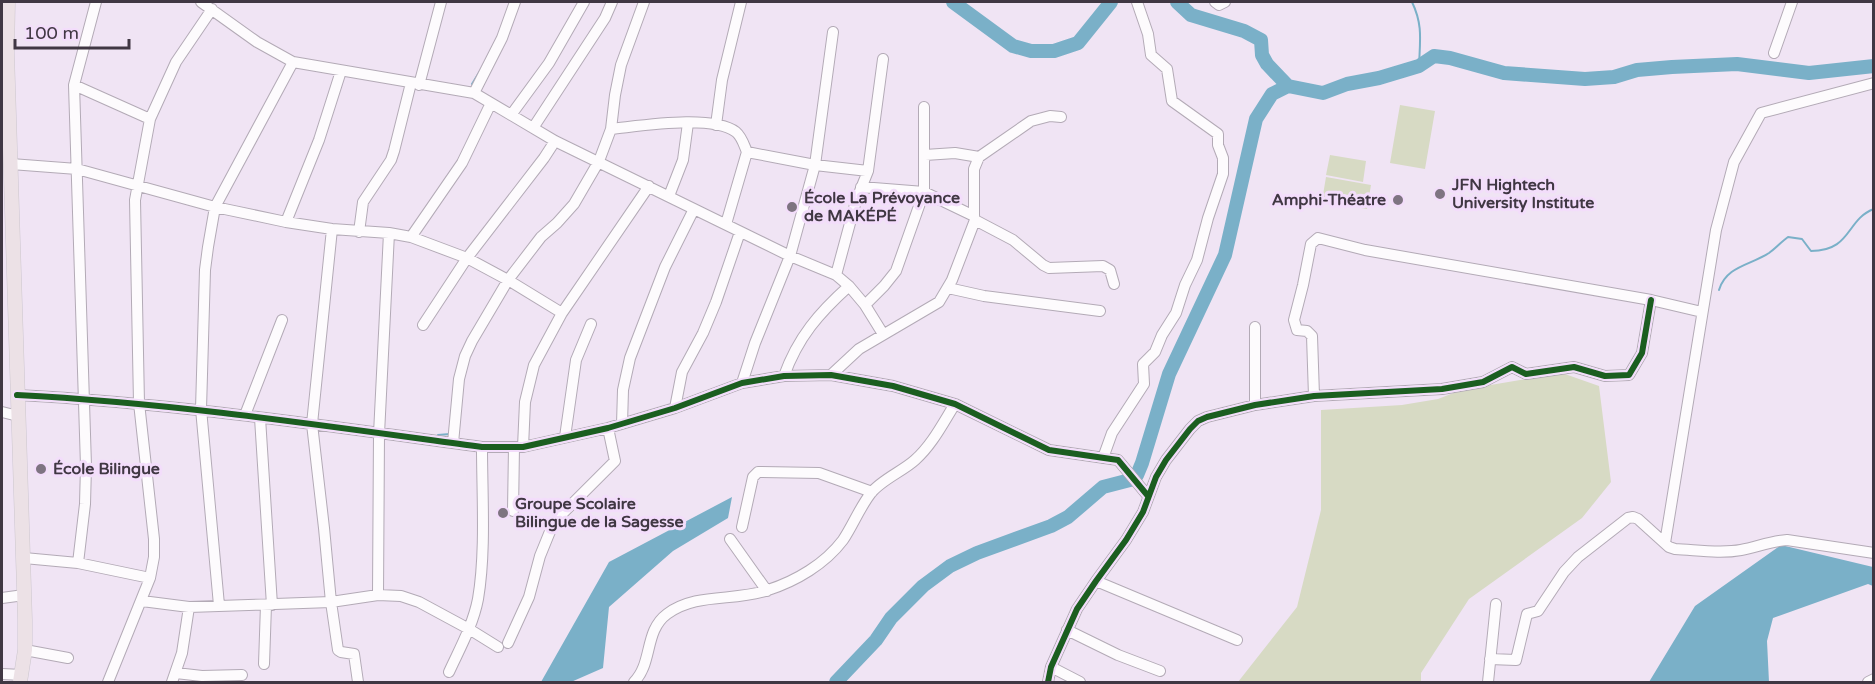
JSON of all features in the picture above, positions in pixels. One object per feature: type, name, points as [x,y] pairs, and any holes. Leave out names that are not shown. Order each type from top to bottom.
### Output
[{"type":"main road","points":[[8,2],[5,68],[11,164],[24,558],[25,650],[21,679]]},
{"type":"street","points":[[78,563],[85,504],[86,466],[74,85],[96,2]]},
{"type":"street","points":[[201,2],[257,42],[293,62],[474,93],[555,141],[790,256],[836,275],[865,305],[884,334]]},
{"type":"street","points":[[358,232],[363,202],[391,160],[441,2]]},
{"type":"street","points":[[474,93],[502,38],[515,2]]},
{"type":"street","points":[[511,115],[554,54],[584,2]]},
{"type":"street","points":[[533,128],[605,18],[612,2]]},
{"type":"street","points":[[453,443],[459,379],[465,356],[508,280],[541,237],[574,204],[599,161],[611,129],[621,65],[644,2]]},
{"type":"street","points":[[716,125],[722,80],[741,2]]},
{"type":"street","points":[[1103,458],[1112,433],[1144,384],[1143,364],[1155,352],[1162,335],[1176,313],[1185,285],[1197,260],[1223,174],[1223,158],[1218,145],[1218,134],[1172,101],[1167,69],[1151,55],[1148,34],[1137,2]]},
{"type":"street","points":[[1215,2],[1219,4],[1225,2]]},
{"type":"street","points":[[1774,53],[1792,2]]},
{"type":"street","points":[[108,682],[142,601],[150,579],[154,557],[139,403],[135,200],[150,119],[176,62],[212,9]]},
{"type":"street","points":[[742,383],[755,343],[790,256],[815,165],[833,32]]},
{"type":"street","points":[[836,275],[861,187],[868,171],[883,59]]},
{"type":"street","points":[[219,605],[201,409],[204,270],[215,207],[293,62]]},
{"type":"street","points":[[286,222],[319,140],[341,71]]},
{"type":"street","points":[[1665,543],[1716,230],[1734,162],[1761,113],[1874,83]]},
{"type":"street","points":[[74,85],[150,119]]},
{"type":"street","points":[[411,237],[462,164],[491,103]]},
{"type":"street","points":[[865,305],[896,271],[924,192],[924,107]]},
{"type":"street","points":[[831,375],[851,355],[939,302],[948,288],[975,218],[974,169],[979,157],[1031,121],[1041,117],[1061,117]]},
{"type":"street","points":[[611,129],[699,122],[730,128],[738,134],[747,152],[726,224]]},
{"type":"street","points":[[669,196],[683,160],[688,123]]},
{"type":"street","points":[[423,326],[467,258],[555,141]]},
{"type":"street","points":[[747,152],[815,165],[868,171]]},
{"type":"street","points":[[925,155],[955,153],[979,157]]},
{"type":"street","points":[[11,164],[77,169],[215,207],[286,222],[411,237],[467,258],[562,313]]},
{"type":"street","points":[[513,511],[518,447],[528,382],[534,366],[562,313],[649,186]]},
{"type":"street","points":[[861,187],[924,192],[1013,240],[1049,268],[1102,266],[1110,270],[1114,284]]},
{"type":"street","points":[[622,424],[623,390],[630,358],[665,267],[694,209]]},
{"type":"street","points":[[332,229],[312,424],[331,602],[339,651],[354,654],[358,682]]},
{"type":"street","points":[[675,408],[682,372],[716,302],[740,232]]},
{"type":"street","points":[[378,595],[379,434],[389,233]]},
{"type":"street","points":[[1314,396],[1312,336],[1307,331],[1297,330],[1294,320],[1311,244],[1318,238],[1365,250],[1651,300],[1702,312]]},
{"type":"street","points":[[784,376],[791,356],[805,334],[823,310],[849,286]]},
{"type":"street","points":[[948,288],[984,296],[1100,311]]},
{"type":"street","points":[[1048,682],[1051,667],[1077,609],[1143,512],[1156,477],[1166,460],[1198,421],[1255,405],[1314,396],[1442,389],[1483,382],[1512,367],[1526,374],[1574,367],[1605,376],[1629,375],[1642,352],[1651,300]]},
{"type":"street","points":[[245,415],[282,320]]},
{"type":"street","points":[[566,437],[576,360],[591,324]]},
{"type":"street","points":[[1255,405],[1256,327]]},
{"type":"street","points":[[17,395],[201,409],[482,447],[518,447],[622,424],[675,408],[742,383],[784,376],[831,375],[893,386],[955,404],[1049,450],[1118,460],[1148,496]]},
{"type":"street","points":[[634,682],[645,666],[650,638],[656,625],[666,614],[699,601],[767,591],[828,557],[842,541],[872,492],[916,460],[926,449],[955,404]]},
{"type":"street","points":[[2,412],[18,416]]},
{"type":"street","points":[[260,417],[269,605],[264,664]]},
{"type":"street","points":[[142,601],[189,607],[331,602],[378,595],[401,596],[419,602],[503,645],[529,597],[540,556],[551,529],[559,517],[614,463],[608,428]]},
{"type":"street","points":[[449,672],[469,628],[478,600],[482,447]]},
{"type":"street","points":[[742,527],[753,477],[758,472],[819,473],[872,492]]},
{"type":"street","points":[[1490,659],[1516,660],[1527,614],[1538,611],[1564,572],[1578,557],[1628,518],[1638,519],[1665,543],[1676,549],[1726,552],[1787,540],[1874,553]]},
{"type":"street","points":[[730,539],[767,591]]},
{"type":"street","points":[[24,558],[78,563],[150,579]]},
{"type":"street","points":[[1096,581],[1237,640]]},
{"type":"street","points":[[2,598],[24,595]]},
{"type":"street","points":[[1488,682],[1496,604]]},
{"type":"street","points":[[189,607],[182,652],[174,678],[242,675]]},
{"type":"street","points":[[1066,630],[1118,655],[1160,671]]},
{"type":"street","points":[[25,650],[68,658]]},
{"type":"street","points":[[1051,667],[1080,682]]},
{"type":"street","points":[[2,675],[21,679]]},
{"type":"street","points":[[1868,682],[1874,679]]},
{"type":"green space","points":[[1400,105],[1435,111],[1425,169],[1390,163]]},
{"type":"green space","points":[[1330,155],[1366,161],[1363,182],[1326,175]]},
{"type":"green space","points":[[1326,177],[1371,185],[1367,209],[1322,201]]},
{"type":"green space","points":[[1562,373],[1599,386],[1611,482],[1582,518],[1469,599],[1421,673],[1421,682],[1238,682],[1297,607],[1321,510],[1321,410],[1402,405],[1438,399],[1461,390]]},
{"type":"water","points":[[732,497],[728,518],[673,551],[609,607],[603,668],[571,682],[541,682],[609,562]]},
{"type":"water","points":[[1781,545],[1873,567],[1873,586],[1868,584],[1773,618],[1767,641],[1769,682],[1649,682],[1695,606]]},
{"type":"waterway","points":[[953,2],[1013,46],[1031,51],[1054,51],[1078,43],[1111,2]]},
{"type":"waterway","points":[[1103,2],[1107,5]]},
{"type":"waterway","points":[[1177,2],[1191,15],[1244,31],[1261,40],[1262,55],[1267,64],[1288,86]]},
{"type":"waterway","points":[[1412,2],[1419,26],[1419,66]]},
{"type":"waterway","points":[[836,682],[876,640],[891,618],[923,586],[950,566],[977,553],[1051,526],[1068,517],[1103,487],[1130,480],[1137,475],[1169,374],[1225,255],[1256,119],[1272,94],[1288,86],[1323,93],[1347,84],[1379,78],[1419,66],[1434,56],[1450,58],[1504,73],[1585,79],[1614,77],[1637,70],[1737,64],[1809,73],[1874,66]]},
{"type":"waterway","points":[[472,84],[480,71]]},
{"type":"waterway","points":[[1719,290],[1722,282],[1733,271],[1769,253],[1788,237],[1802,239],[1811,251],[1824,250],[1842,240],[1858,220],[1874,209]]},
{"type":"waterway","points":[[438,435],[450,434]]},
{"type":"cycle path","points":[[1048,682],[1051,667],[1077,609],[1143,512],[1156,477],[1166,460],[1198,421],[1255,405],[1314,396],[1442,389],[1483,382],[1512,367],[1526,374],[1574,367],[1605,376],[1629,375],[1642,353],[1651,300]]},
{"type":"cycle path","points":[[17,395],[192,409],[482,447],[523,447],[608,428],[675,408],[742,383],[784,376],[831,375],[893,386],[955,404],[1049,450],[1118,460],[1148,496]]},
{"type":"place","name":"JFN Hightech University Institute","points":[[1440,194]]},
{"type":"place","name":"Amphi-Théatre","points":[[1398,200]]},
{"type":"place","name":"École La Prévoyance de MAKÉPÉ","points":[[792,207]]},
{"type":"place","name":"École Bilingue","points":[[41,469]]},
{"type":"place","name":"Groupe Scolaire Bilingue de la Sagesse","points":[[503,513]]}]
